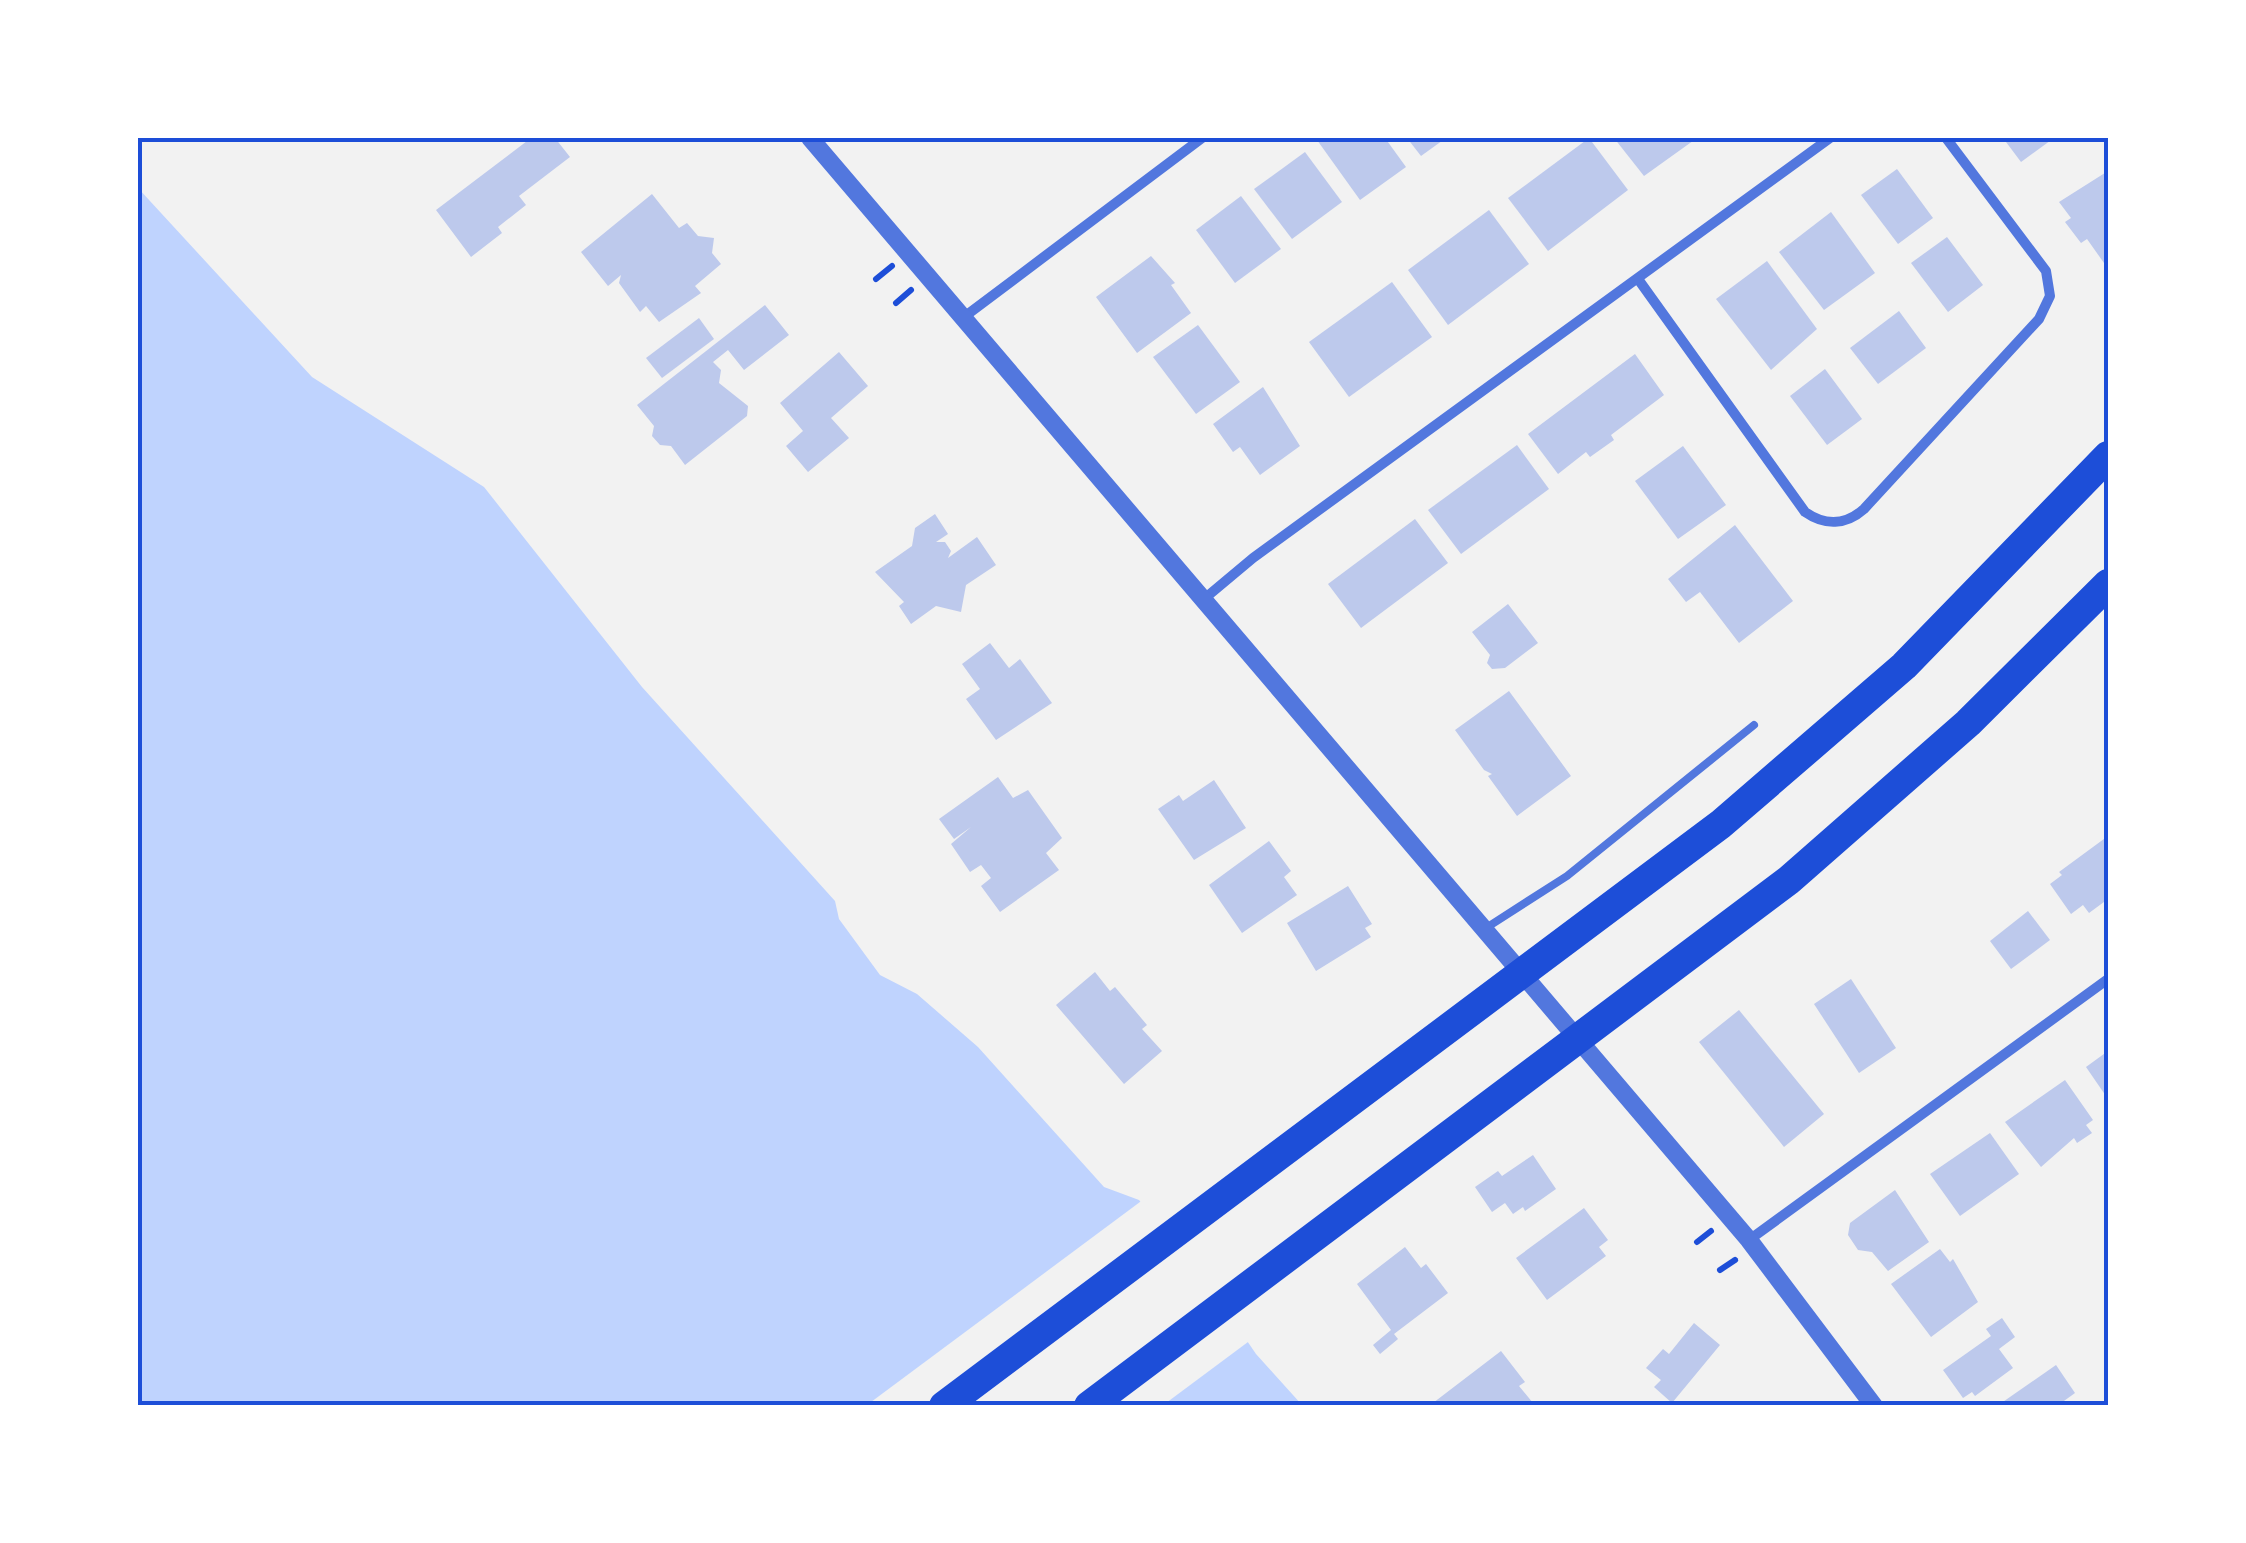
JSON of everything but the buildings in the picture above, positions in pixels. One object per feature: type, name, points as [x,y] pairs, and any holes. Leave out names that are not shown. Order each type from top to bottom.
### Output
[{"type":"highway","points":[[944,1406],[1597,919],[1831,731],[1979,593],[2108,456]]},
{"type":"highway","points":[[1089,1406],[1699,950],[1886,797],[1968,723],[2108,584]]},
{"type":"street","points":[[810,138],[1750,1240],[1874,1406]]},
{"type":"street","points":[[964,317],[1202,138]]},
{"type":"street","points":[[1204,599],[1253,558],[1830,138]]},
{"type":"street","points":[[1638,278],[1806,512],[1822,521],[1849,520],[2012,348],[2048,302],[2046,270],[1946,138]]},
{"type":"street","points":[[1750,1240],[2108,979]]},
{"type":"lane","points":[[1486,928],[1567,876],[1754,726]]},
{"type":"path","points":[[876,279],[893,266]]},
{"type":"path","points":[[896,303],[912,290]]},
{"type":"path","points":[[1697,1242],[1712,1230]]},
{"type":"path","points":[[1720,1270],[1736,1259]]},
{"type":"water","points":[[138,188],[312,377],[484,487],[642,687],[835,901],[839,919],[880,975],[917,994],[978,1047],[1104,1187],[1139,1200],[1211,1288],[1256,1354],[1302,1405],[138,1405]]},
{"type":"pier","points":[[1144,1199],[1215,1285],[1252,1339],[1162,1406],[867,1405]]}]
